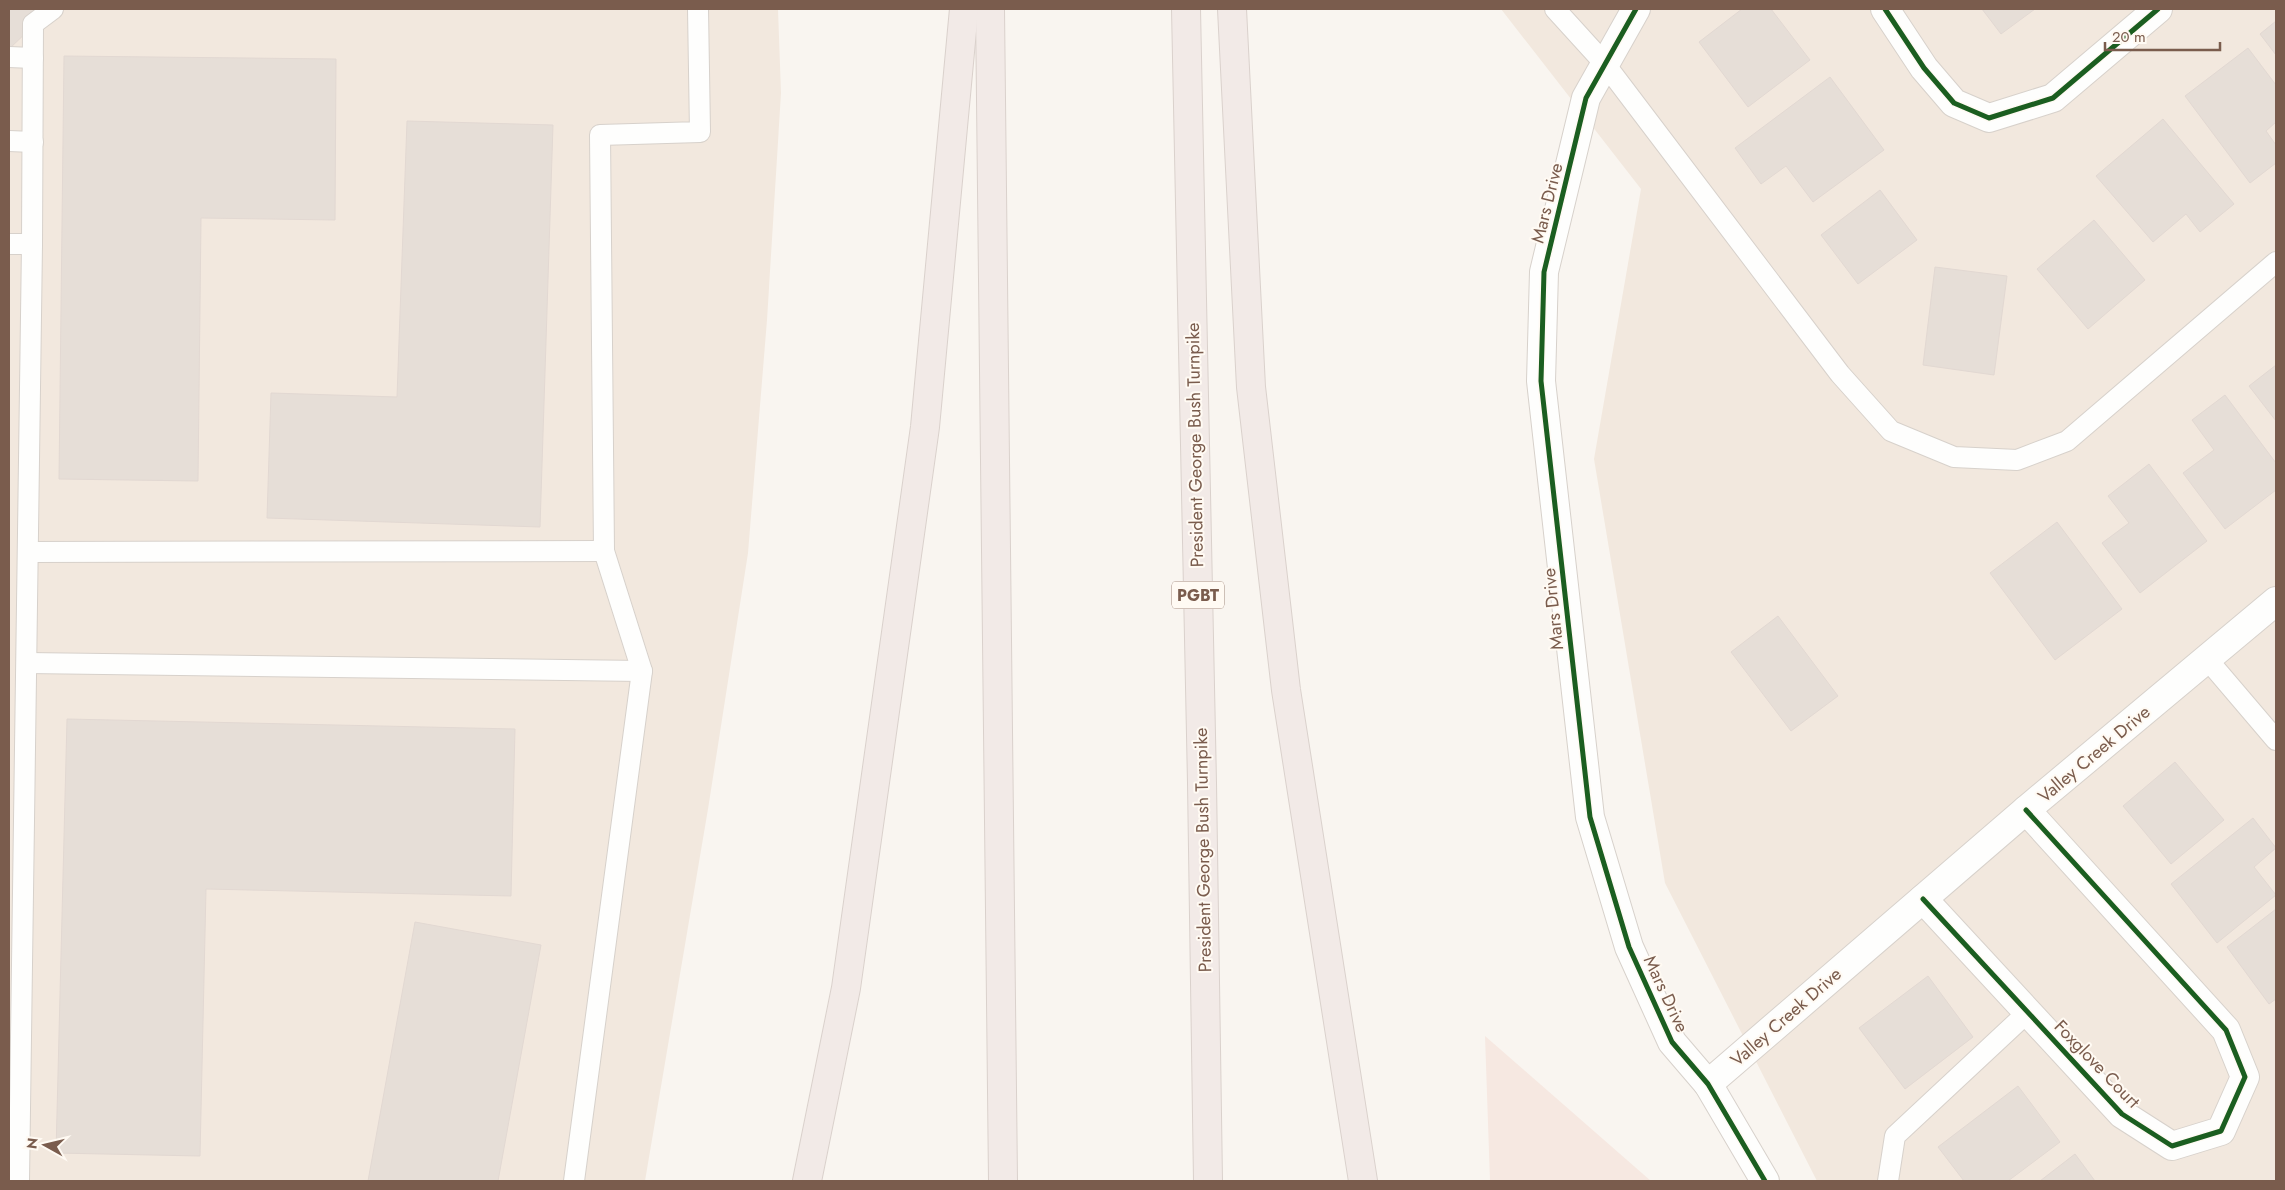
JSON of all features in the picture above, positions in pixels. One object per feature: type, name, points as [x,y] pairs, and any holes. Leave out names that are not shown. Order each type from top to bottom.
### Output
[{"type":"highway","points":[[806,1181],[846,988],[925,427],[964,9]]},
{"type":"highway","points":[[990,9],[1003,1181]]},
{"type":"highway","name":"President George Bush Turnpike","points":[[1186,9],[1208,1181]]},
{"type":"highway","points":[[1232,9],[1251,387],[1287,700],[1362,1181]]},
{"type":"street","name":"Mars Drive","points":[[1636,9],[1586,98],[1544,272],[1541,381],[1590,817],[1629,948],[1672,1042],[1708,1084],[1764,1181]]},
{"type":"street","points":[[1885,9],[1924,68],[1954,103],[1989,118],[2054,98],[2158,9]]},
{"type":"street","name":"Valley Creek Drive","points":[[1708,1084],[2026,810],[2276,601]]},
{"type":"street","name":"Foxglove Court","points":[[1923,899],[2122,1114],[2172,1146],[2221,1131],[2245,1077],[2226,1030],[2026,810]]},
{"type":"lane","points":[[18,1181],[32,244],[33,24],[53,9]]},
{"type":"lane","points":[[574,1181],[642,671],[604,552],[600,135],[700,132],[698,9]]},
{"type":"lane","points":[[1555,9],[1605,64],[1840,374],[1890,431],[1954,457],[2017,460],[2067,441],[2276,262]]},
{"type":"lane","points":[[9,57],[33,58]]},
{"type":"lane","points":[[9,141],[33,142]]},
{"type":"lane","points":[[9,244],[32,244]]},
{"type":"lane","points":[[28,552],[604,552]]},
{"type":"lane","points":[[2207,659],[2276,740]]},
{"type":"lane","points":[[26,663],[642,671]]},
{"type":"lane","points":[[1888,1181],[1895,1136],[2028,1012]]},
{"type":"shaded area","points":[[9,9],[778,9],[781,93],[767,320],[748,553],[708,809],[645,1181],[9,1181]]},
{"type":"shaded area","points":[[1501,9],[2276,9],[2276,1181],[1817,1181],[1665,883],[1594,459],[1641,189]]},
{"type":"shaded area","points":[[1485,1036],[1651,1181],[1490,1181]]},
{"type":"building","points":[[9,9],[51,9],[9,49]]},
{"type":"building","points":[[1742,9],[1771,9],[1810,60],[1748,107],[1699,42]]},
{"type":"building","points":[[1982,9],[2035,9],[2001,34]]},
{"type":"building","points":[[2276,21],[2276,55],[2260,34]]},
{"type":"building","points":[[2248,48],[2276,85],[2276,122],[2266,131],[2276,145],[2276,163],[2250,183],[2185,96]]},
{"type":"building","points":[[64,56],[336,59],[335,220],[201,218],[198,481],[59,479]]},
{"type":"building","points":[[1830,77],[1884,150],[1813,202],[1786,166],[1761,184],[1735,148]]},
{"type":"building","points":[[2163,119],[2234,204],[2200,232],[2186,214],[2153,242],[2096,176]]},
{"type":"building","points":[[407,121],[553,125],[540,527],[267,518],[271,393],[397,397]]},
{"type":"building","points":[[1880,190],[1917,240],[1858,284],[1821,235]]},
{"type":"building","points":[[2094,220],[2145,280],[2088,329],[2037,269]]},
{"type":"building","points":[[1935,267],[2007,276],[1994,375],[1923,365]]},
{"type":"building","points":[[2276,365],[2276,421],[2249,386]]},
{"type":"building","points":[[2225,395],[2276,463],[2276,490],[2225,529],[2183,473],[2214,450],[2192,420]]},
{"type":"building","points":[[2149,464],[2207,541],[2140,593],[2102,543],[2129,523],[2108,496]]},
{"type":"building","points":[[2057,522],[2122,609],[2055,660],[1990,573]]},
{"type":"building","points":[[1778,616],[1838,696],[1791,731],[1731,652]]},
{"type":"building","points":[[67,719],[515,729],[511,896],[206,889],[200,1156],[56,1153]]},
{"type":"building","points":[[2175,762],[2224,820],[2171,864],[2123,806]]},
{"type":"building","points":[[2253,818],[2276,848],[2254,867],[2276,895],[2217,943],[2171,884]]},
{"type":"building","points":[[2276,909],[2276,999],[2269,1004],[2227,947]]},
{"type":"building","points":[[415,922],[541,945],[498,1181],[368,1181]]},
{"type":"building","points":[[1928,976],[1973,1037],[1905,1089],[1859,1028]]},
{"type":"building","points":[[2018,1086],[2060,1142],[2008,1181],[1964,1181],[1938,1147]]},
{"type":"building","points":[[2075,1154],[2095,1181],[2040,1181]]},
{"type":"cycle path","points":[[1636,9],[1586,98],[1544,272],[1541,381],[1590,817],[1629,947],[1672,1042],[1708,1084],[1765,1181]]},
{"type":"cycle path","points":[[1885,9],[1924,68],[1954,103],[1989,118],[2053,98],[2158,9]]},
{"type":"cycle path","points":[[1923,899],[2122,1114],[2172,1146],[2221,1131],[2245,1077],[2226,1030],[2026,810]]}]
